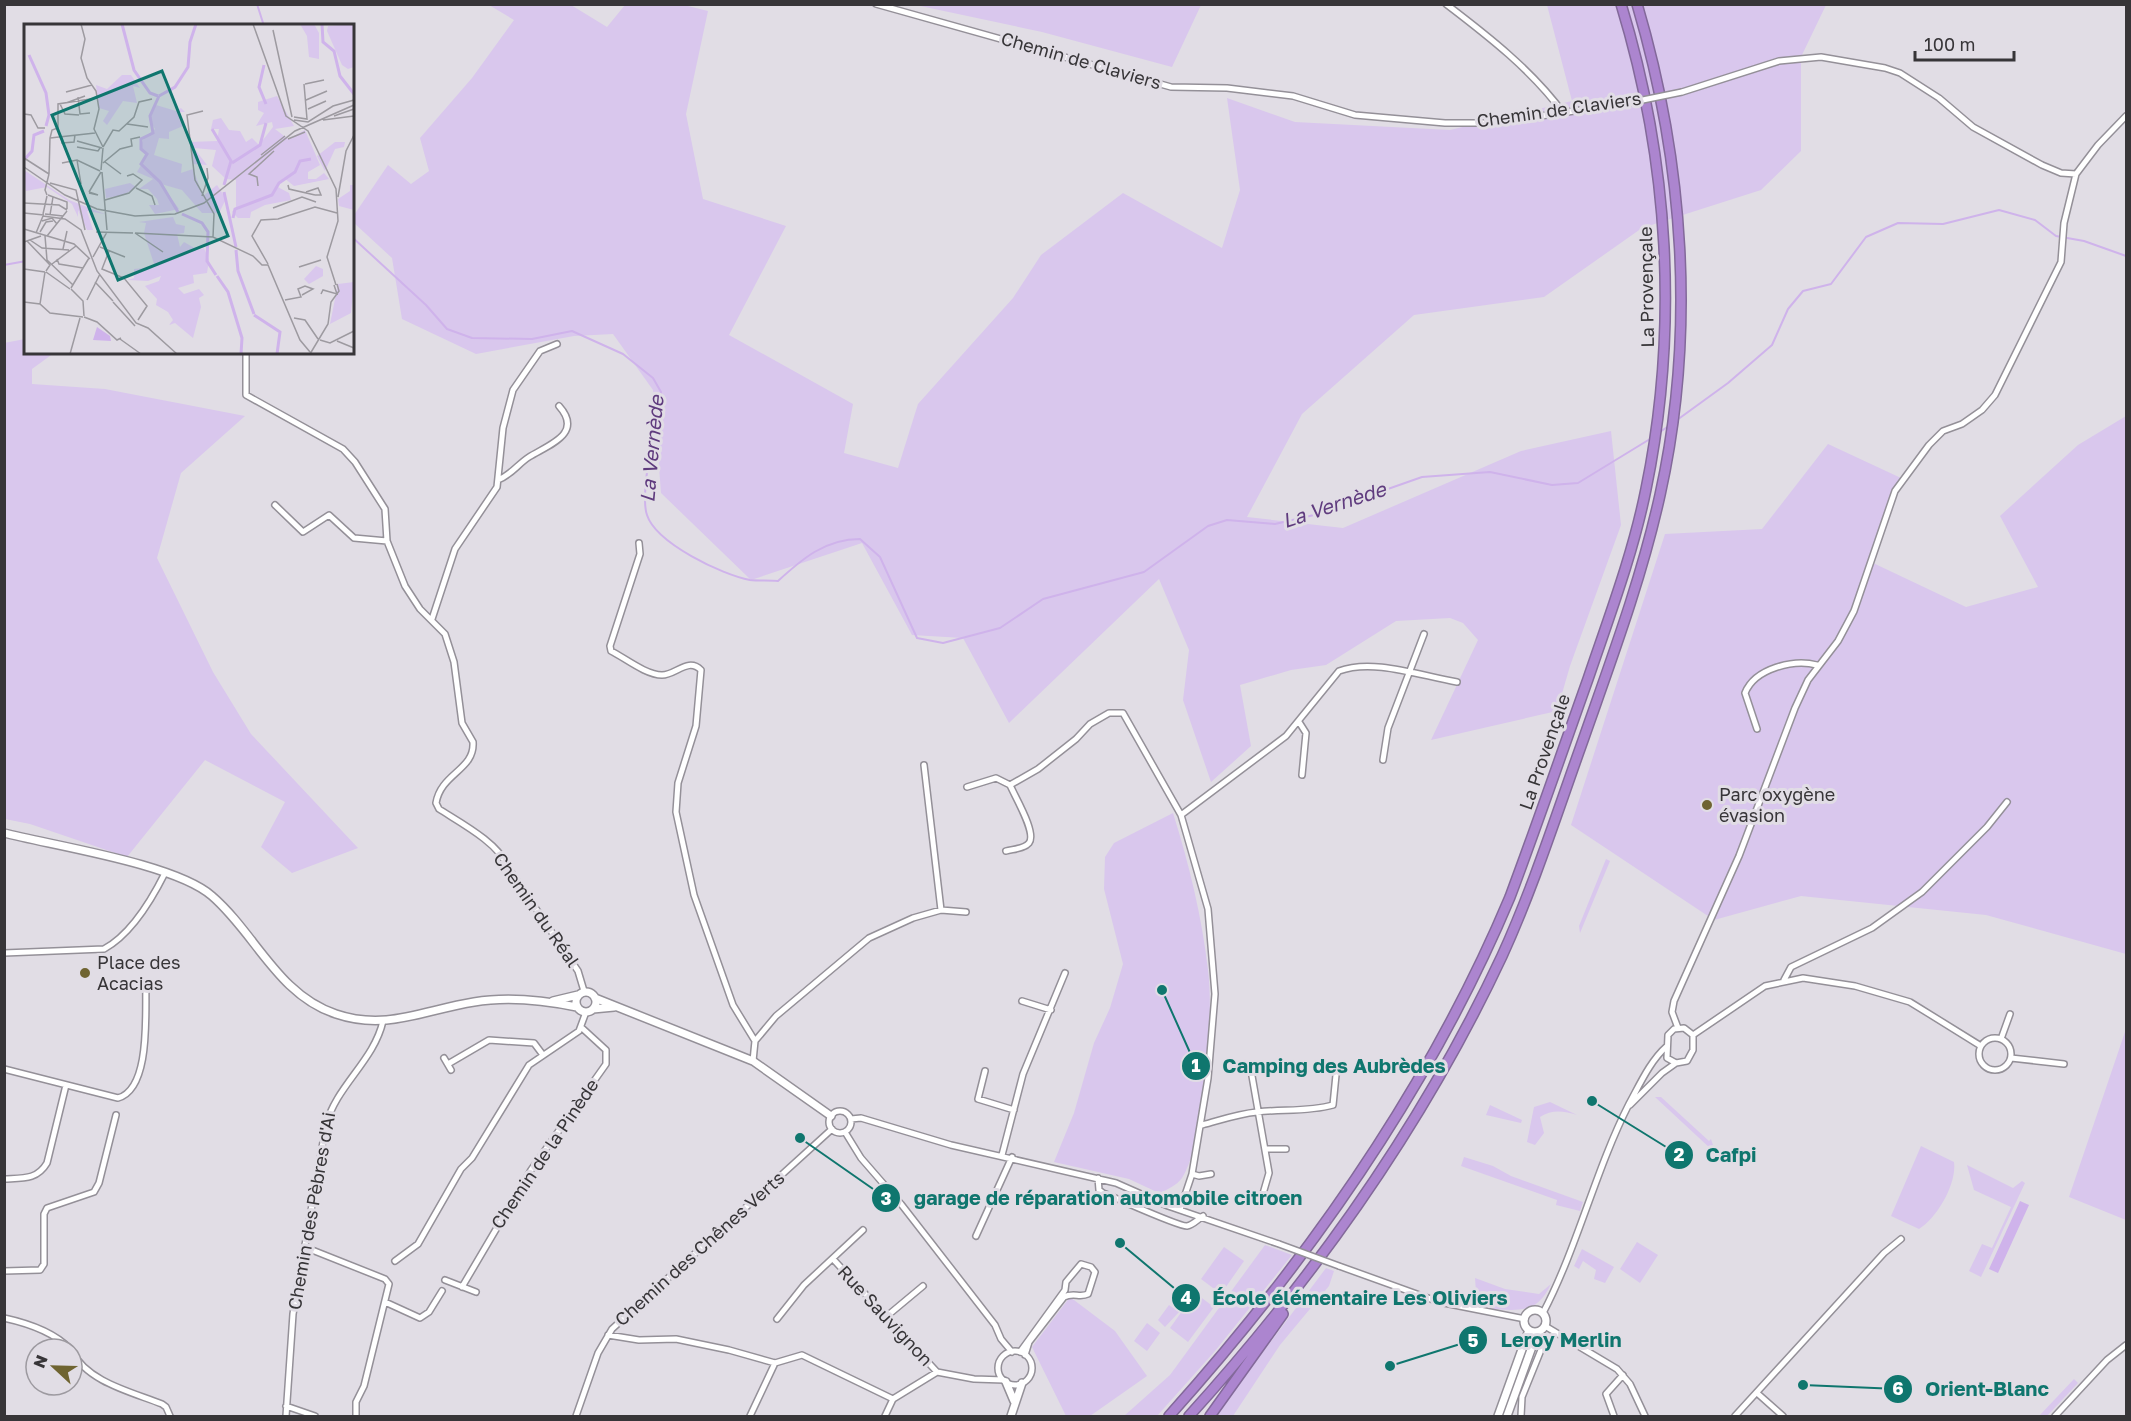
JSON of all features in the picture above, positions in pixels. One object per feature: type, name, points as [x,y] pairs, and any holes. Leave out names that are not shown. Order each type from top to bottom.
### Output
[{"type":"highway","name":"La Provençale","points":[[1169,1416],[1238,1339],[1323,1228],[1406,1102],[1468,990],[1515,886],[1629,557],[1659,412],[1665,328],[1662,216],[1651,121],[1621,4]]},
{"type":"highway","name":"La Provençale","points":[[1189,1416],[1234,1366],[1310,1271],[1383,1167],[1476,1009],[1524,904],[1623,628],[1661,494],[1676,401],[1681,326],[1678,214],[1665,117],[1637,4]]},
{"type":"highway","points":[[1210,1416],[1310,1271]]},
{"type":"street","name":"Chemin de Claviers","points":[[876,4],[1171,87],[1227,88],[1293,96],[1355,115],[1445,123],[1493,123],[1564,114],[1682,92],[1790,60],[1821,57],[1900,73],[1939,98],[1973,127],[2042,165],[2061,173],[2076,174]]},
{"type":"street","points":[[1446,4],[1516,62],[1552,98],[1564,114]]},
{"type":"street","points":[[1678,1028],[1672,1012],[1674,1000],[1742,848],[1795,708],[1817,665],[1838,640],[1854,611],[1895,491],[1929,445],[1943,431],[1962,424],[1982,410],[1995,395],[2061,262],[2064,230],[2076,174],[2098,145],[2127,116]]},
{"type":"street","points":[[432,619],[455,549],[462,535],[493,495],[498,480],[503,428],[513,390],[540,351],[557,344]]},
{"type":"street","name":"Chemin du Réal","points":[[246,354],[246,395],[343,449],[355,462],[385,509],[387,542],[405,586],[420,609],[445,634],[454,662],[462,723],[473,742],[473,749],[465,765],[443,784],[436,803],[440,809],[480,836],[504,858],[507,866],[578,971],[581,993]]},
{"type":"street","points":[[498,480],[507,476],[530,456],[561,439],[567,423],[565,413],[559,406]]},
{"type":"street","points":[[275,505],[303,532],[329,515],[354,538],[387,542]]},
{"type":"street","points":[[639,543],[640,554],[610,646],[611,651],[656,675],[665,675],[688,665],[697,665],[701,670],[696,726],[678,783],[676,813],[694,895],[733,1005],[755,1041]]},
{"type":"street","points":[[1383,760],[1388,728],[1424,634]]},
{"type":"street","points":[[1757,729],[1745,693],[1747,686],[1762,674],[1776,668],[1799,663],[1817,665]]},
{"type":"street","points":[[1181,815],[1268,750],[1299,722],[1329,680],[1339,671],[1361,665],[1457,682]]},
{"type":"street","points":[[1010,785],[1038,769],[1076,739],[1090,724],[1109,713],[1123,713],[1181,815],[1208,909],[1215,994],[1202,1125],[1192,1174],[1180,1210]]},
{"type":"street","points":[[1299,722],[1306,733],[1302,775]]},
{"type":"street","points":[[924,765],[941,910]]},
{"type":"street","points":[[967,787],[996,778],[1010,785],[1032,833],[1030,842],[1006,851]]},
{"type":"street","points":[[1784,980],[1791,967],[1872,928],[1914,899],[1937,880],[1963,849],[1988,827],[2007,802]]},
{"type":"street","points":[[4,842],[5,833],[165,873],[199,886],[212,896],[304,998],[339,1015],[397,1021],[474,1002],[554,1001],[589,1011],[614,1007]]},
{"type":"street","points":[[4,953],[104,949],[115,943],[147,902],[165,873]]},
{"type":"street","points":[[753,1061],[755,1041],[776,1016],[854,948],[869,938],[913,918],[941,910],[966,912]]},
{"type":"street","points":[[1002,1155],[1023,1074],[1065,973]]},
{"type":"street","points":[[1693,1035],[1710,1026],[1750,994],[1765,986],[1784,980],[1815,980],[1885,993],[1935,1016],[1981,1046]]},
{"type":"street","points":[[4,1069],[118,1098],[132,1090],[141,1069],[146,985]]},
{"type":"street","points":[[554,1001],[590,992],[596,998],[614,1007],[753,1061],[831,1116]]},
{"type":"street","points":[[577,1007],[575,1001],[581,993]]},
{"type":"street","points":[[395,1261],[418,1244],[461,1169],[472,1158],[529,1065],[582,1028],[596,998]]},
{"type":"street","points":[[1022,1001],[1051,1010]]},
{"type":"street","points":[[2001,1039],[2010,1014]]},
{"type":"street","name":"Chemin des Pèbres d'Ai","points":[[286,1416],[292,1324],[331,1106],[377,1038],[383,1021]]},
{"type":"street","name":"Chemin de la Pinède","points":[[462,1287],[531,1170],[564,1120],[606,1064],[606,1050],[582,1028]]},
{"type":"street","points":[[1678,1028],[1687,1030],[1693,1035],[1690,1058],[1684,1064],[1667,1058],[1668,1035],[1678,1028]]},
{"type":"street","points":[[1989,1039],[2001,1039],[2010,1048],[2011,1058],[2000,1070],[1989,1070],[1979,1057],[1981,1046],[1989,1039]]},
{"type":"street","points":[[444,1058],[449,1067],[489,1040],[534,1043],[543,1055]]},
{"type":"street","points":[[1545,1326],[1546,1319],[1543,1313],[1582,1221],[1612,1136],[1646,1074],[1667,1046]]},
{"type":"street","points":[[2011,1058],[2064,1064]]},
{"type":"street","points":[[1629,1106],[1662,1073],[1676,1063]]},
{"type":"street","points":[[1202,1125],[1220,1118],[1258,1112],[1308,1111],[1333,1105],[1336,1075],[1340,1067]]},
{"type":"street","points":[[985,1071],[978,1099],[1014,1110]]},
{"type":"street","points":[[1252,1076],[1269,1173],[1260,1204]]},
{"type":"street","points":[[4,1179],[36,1176],[42,1171],[47,1163],[66,1085]]},
{"type":"street","points":[[1012,1352],[1001,1339],[995,1325],[901,1204],[861,1158],[845,1132],[832,1129],[829,1123],[831,1116],[842,1111],[851,1119],[861,1118],[951,1145],[1098,1178],[1180,1210],[1203,1216],[1404,1290],[1478,1311],[1525,1319],[1533,1331]]},
{"type":"street","points":[[4,1271],[40,1270],[44,1264],[44,1214],[47,1208],[94,1192],[99,1183],[116,1115]]},
{"type":"street","points":[[845,1132],[850,1126],[851,1119]]},
{"type":"street","name":"Chemin des Chênes Verts","points":[[576,1416],[608,1335],[832,1129]]},
{"type":"street","points":[[1266,1149],[1286,1149]]},
{"type":"street","points":[[976,1236],[1012,1157]]},
{"type":"street","points":[[1192,1174],[1210,1174]]},
{"type":"street","points":[[1098,1178],[1099,1190],[1103,1193],[1137,1205],[1181,1226],[1190,1226],[1203,1216]]},
{"type":"street","points":[[777,1319],[804,1285],[863,1230]]},
{"type":"street","points":[[1735,1416],[1884,1253],[1901,1239]]},
{"type":"street","points":[[307,1248],[385,1279],[389,1284],[390,1291],[364,1386],[356,1402],[356,1416]]},
{"type":"street","name":"Rue Sauvignon","points":[[833,1259],[937,1372]]},
{"type":"street","points":[[1081,1264],[1091,1267],[1095,1272],[1088,1293],[1083,1296],[1070,1294],[1064,1297],[1023,1353],[1065,1290],[1066,1281],[1081,1264]]},
{"type":"street","points":[[445,1280],[476,1292]]},
{"type":"street","points":[[886,1316],[923,1286]]},
{"type":"street","points":[[386,1302],[420,1318],[429,1311],[442,1291]]},
{"type":"street","points":[[1525,1319],[1532,1311],[1543,1313]]},
{"type":"street","points":[[4,1318],[41,1331],[50,1337]]},
{"type":"street","points":[[1498,1416],[1533,1331],[1545,1326]]},
{"type":"street","points":[[1545,1326],[1608,1362],[1623,1375],[1646,1416]]},
{"type":"street","points":[[1507,1416],[1533,1331]]},
{"type":"street","points":[[608,1335],[639,1340],[676,1339],[775,1363],[802,1355],[893,1399]]},
{"type":"street","points":[[984,1378],[999,1367],[1002,1358],[1001,1339]]},
{"type":"street","points":[[1521,1416],[1522,1397],[1543,1345]]},
{"type":"street","points":[[2055,1416],[2107,1360],[2127,1345]]},
{"type":"street","points":[[1002,1358],[1012,1352],[1023,1353]]},
{"type":"street","points":[[1011,1416],[1022,1383],[1030,1376],[1032,1368],[1023,1353]]},
{"type":"street","points":[[750,1416],[775,1363]]},
{"type":"street","points":[[84,1366],[101,1379],[162,1404],[170,1416]]},
{"type":"street","points":[[999,1367],[1015,1404]]},
{"type":"street","points":[[885,1416],[893,1399],[937,1372],[974,1379],[984,1378],[1022,1383]]},
{"type":"street","points":[[1614,1416],[1606,1394],[1623,1375]]},
{"type":"street","points":[[1757,1393],[1783,1416]]},
{"type":"street","points":[[286,1406],[315,1416]]},
{"type":"shaded area","points":[[911,4],[1201,5],[1172,67],[1042,32]]},
{"type":"shaded area","points":[[489,5],[571,5],[607,27],[625,5],[684,5],[708,11],[686,114],[703,199],[786,226],[729,335],[853,404],[844,453],[898,468],[918,404],[1013,298],[1041,255],[1123,193],[1222,248],[1240,190],[1227,98],[1295,122],[1450,130],[1572,101],[1547,5],[1826,5],[1801,57],[1801,151],[1761,190],[1642,228],[1544,297],[1414,315],[1302,414],[1247,517],[1343,528],[1521,451],[1611,431],[1621,525],[1570,666],[1557,711],[1431,740],[1478,640],[1463,623],[1450,618],[1396,621],[1326,665],[1291,670],[1240,685],[1251,746],[1211,782],[1183,700],[1189,650],[1159,579],[1009,723],[963,638],[912,635],[862,543],[751,580],[661,493],[653,390],[613,334],[574,336],[476,354],[402,319],[392,258],[354,223],[354,215],[388,165],[411,184],[429,171],[420,138],[472,78],[514,20]]},
{"type":"shaded area","points":[[24,339],[24,354],[53,354],[32,369],[32,384],[105,389],[245,416],[181,473],[157,558],[213,672],[251,734],[358,848],[292,873],[261,847],[285,802],[205,760],[127,857],[30,824],[5,819],[4,343]]},
{"type":"shaded area","points":[[2126,416],[2126,954],[1986,915],[1801,896],[1714,920],[1571,825],[1665,534],[1762,529],[1828,444],[1901,478],[1871,562],[1966,607],[2038,587],[2000,516],[2078,445]]},
{"type":"shaded area","points":[[1173,813],[1199,910],[1210,990],[1209,1046],[1202,1108],[1190,1160],[1180,1181],[1159,1193],[1129,1179],[1054,1162],[1074,1113],[1094,1043],[1110,1008],[1123,964],[1104,889],[1105,857],[1114,843]]},
{"type":"shaded area","points":[[1606,859],[1610,861],[1580,933],[1579,926]]},
{"type":"shaded area","points":[[2126,1029],[2126,1220],[2069,1197]]},
{"type":"shaded area","points":[[1655,1097],[1661,1097],[1709,1141],[1711,1139],[1714,1148],[1712,1150]]},
{"type":"shaded area","points":[[1550,1102],[1577,1115],[1567,1112],[1545,1114],[1540,1117],[1544,1133],[1535,1145],[1527,1142],[1534,1107]]},
{"type":"shaded area","points":[[1490,1105],[1522,1120],[1521,1123],[1486,1115]]},
{"type":"shaded area","points":[[1921,1146],[1954,1162],[1954,1171],[1949,1190],[1939,1209],[1919,1229],[1891,1216]]},
{"type":"shaded area","points":[[1464,1157],[1493,1166],[1511,1176],[1583,1202],[1580,1211],[1556,1205],[1557,1200],[1461,1166]]},
{"type":"shaded area","points":[[1967,1165],[2013,1188],[2022,1181],[2025,1183],[1981,1277],[1969,1271],[1982,1244],[1992,1248],[2011,1207],[1974,1190]]},
{"type":"shaded area","points":[[2020,1201],[2029,1205],[1998,1273],[1989,1269]]},
{"type":"shaded area","points":[[1637,1242],[1658,1255],[1640,1283],[1620,1269]]},
{"type":"shaded area","points":[[1265,1245],[1292,1255],[1215,1351],[1157,1416],[1124,1416],[1170,1375]]},
{"type":"shaded area","points":[[1224,1247],[1244,1261],[1221,1294],[1201,1279]]},
{"type":"shaded area","points":[[1582,1249],[1614,1267],[1605,1283],[1594,1279],[1596,1270],[1583,1261],[1579,1269],[1574,1266]]},
{"type":"shaded area","points":[[1326,1268],[1334,1271],[1329,1286],[1280,1345],[1233,1416],[1215,1416]]},
{"type":"shaded area","points":[[1475,1278],[1505,1289],[1539,1294],[1551,1284],[1535,1305],[1512,1310],[1493,1309],[1476,1292]]},
{"type":"shaded area","points":[[1195,1293],[1214,1307],[1188,1342],[1170,1328]]},
{"type":"shaded area","points":[[1070,1297],[1115,1331],[1147,1376],[1090,1416],[1066,1416],[1032,1347]]},
{"type":"shaded area","points":[[1169,1305],[1179,1312],[1165,1327],[1158,1320]]},
{"type":"shaded area","points":[[1147,1323],[1160,1333],[1147,1351],[1134,1341]]},
{"type":"shaded area","points":[[2074,1379],[2078,1383],[2047,1416],[2039,1416]]},
{"type":"waterway","points":[[257,4],[263,24]]},
{"type":"waterway","name":"La Vernède","points":[[1677,420],[1728,383],[1772,345],[1788,309],[1803,291],[1831,284],[1866,237],[1898,223],[1943,224],[1999,210],[2035,220],[2056,236],[2084,241],[2126,256]]},
{"type":"waterway","name":"La Vernède","points":[[354,239],[426,305],[447,329],[472,338],[532,339],[572,331],[623,354],[653,378],[661,392],[647,473],[645,504],[647,515],[653,526],[676,547],[723,572],[750,580],[778,581],[805,558],[825,546],[860,539],[880,557],[917,638],[943,643],[1000,628],[1043,599],[1144,572],[1208,526],[1227,520],[1275,524],[1314,515],[1422,477],[1490,472],[1552,485],[1578,483],[1650,439]]},
{"type":"waterway","points":[[4,265],[24,261]]},
{"type":"waterway","name":"La Vernède","points":[[1660,432],[1670,425]]},
{"type":"place","name":"Parc oxygène évasion","points":[[1707,805]]},
{"type":"place","name":"Place des Acacias","points":[[85,973]]},
{"type":"place","name":"Camping des Aubrèdes","points":[[1162,990]]},
{"type":"place","name":"Cafpi","points":[[1592,1101]]},
{"type":"place","name":"garage de réparation automobile citroen","points":[[800,1138]]},
{"type":"place","name":"École élémentaire Les Oliviers","points":[[1120,1243]]},
{"type":"place","name":"Leroy Merlin","points":[[1390,1366]]},
{"type":"place","name":"Orient-Blanc","points":[[1803,1385]]}]
